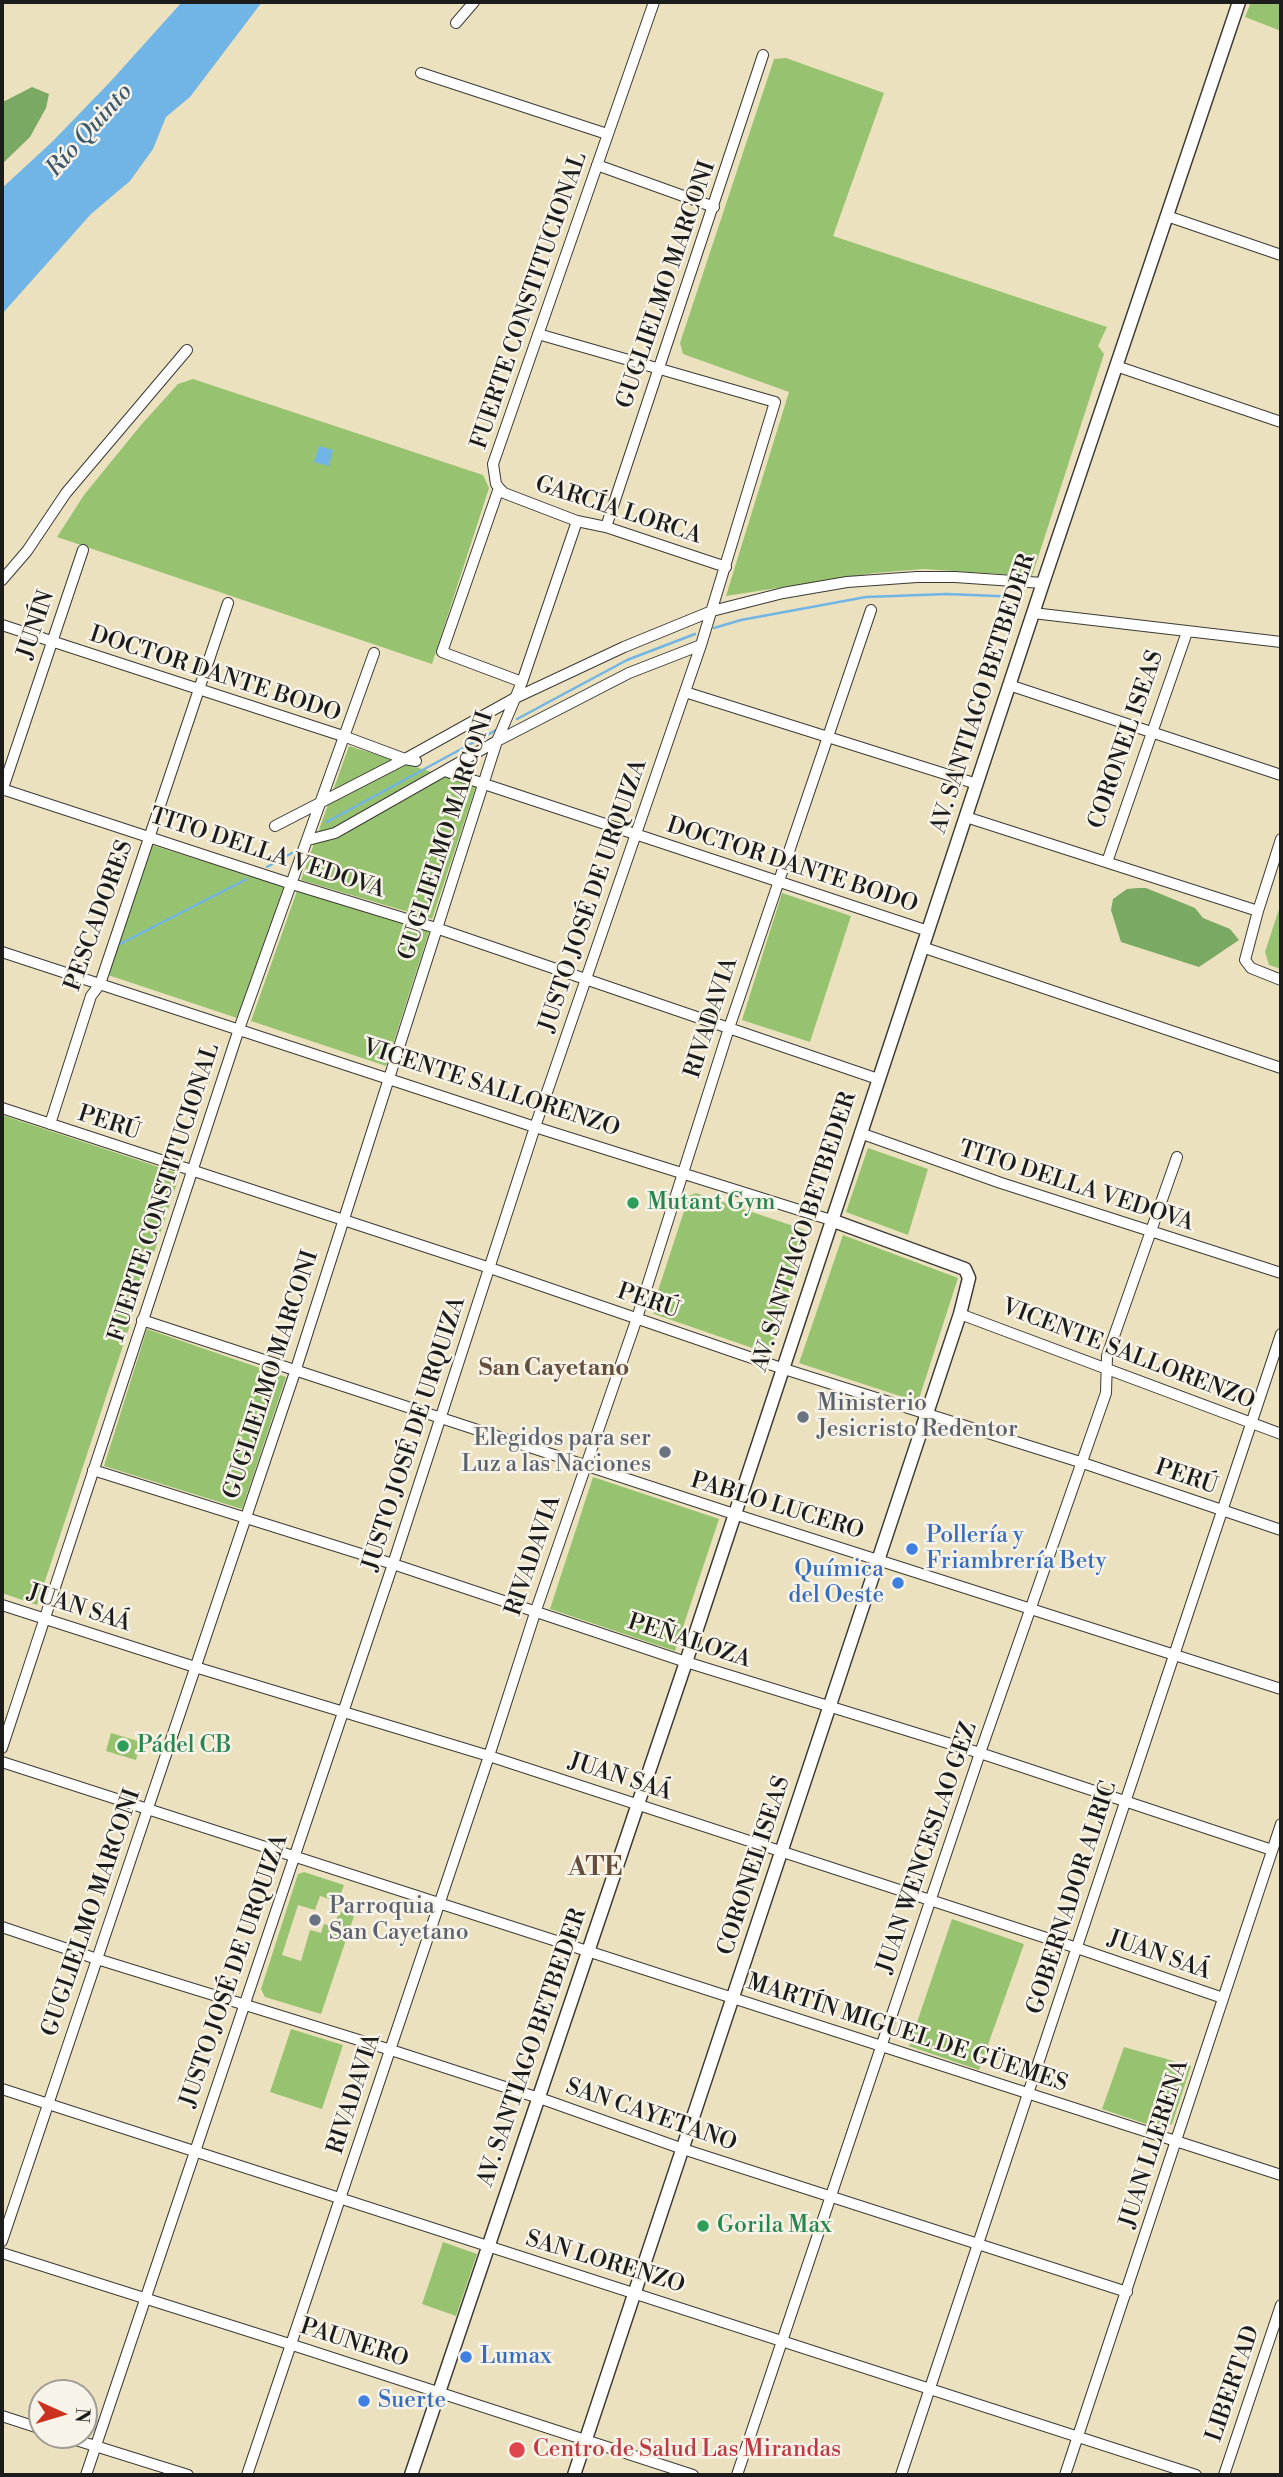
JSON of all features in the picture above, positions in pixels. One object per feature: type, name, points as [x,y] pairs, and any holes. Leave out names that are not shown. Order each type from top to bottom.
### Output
[{"type":"main road","name":"AV. SANTIAGO BETBEDER","points":[[411,2475],[1239,2]]},
{"type":"main road","name":"VICENTE SALLORENZO","points":[[831,1220],[965,1269]]},
{"type":"main road","name":"CORONEL ISEAS","points":[[574,2475],[960,1314],[969,1278],[965,1269]]},
{"type":"street","points":[[456,23],[474,2]]},
{"type":"street","name":"FUERTE CONSTITUCIONAL","points":[[522,682],[442,652],[499,488],[493,464],[653,2]]},
{"type":"street","name":"GUGLIELMO MARCONI","points":[[606,527],[763,55]]},
{"type":"street","points":[[421,73],[607,135]]},
{"type":"street","points":[[597,165],[714,207]]},
{"type":"street","points":[[1167,216],[1281,255]]},
{"type":"street","points":[[538,334],[659,369]]},
{"type":"street","points":[[2,580],[27,551],[66,493],[187,349]]},
{"type":"street","points":[[1116,366],[1281,422]]},
{"type":"street","name":"JUSTO JOSÉ DE URQUIZA","points":[[98,2440],[393,1564],[535,1127],[701,645],[775,402],[659,369]]},
{"type":"street","name":"GARCÍA LORCA","points":[[499,488],[504,493],[577,521],[606,527],[726,567]]},
{"type":"street","name":"GUGLIELMO MARCONI","points":[[2,2241],[295,1371],[497,741],[522,682],[577,521]]},
{"type":"street","name":"JUNÍN","points":[[2,790],[83,550]]},
{"type":"street","points":[[275,826],[405,760],[513,699],[624,646],[712,611],[783,593],[848,582],[930,577],[1043,583]]},
{"type":"street","name":"PESCADORES","points":[[50,1124],[91,996],[100,984],[228,603]]},
{"type":"street","name":"RIVADAVIA","points":[[247,2475],[535,1613],[637,1318],[729,1028],[871,610]]},
{"type":"street","points":[[1033,613],[1281,642]]},
{"type":"street","name":"DOCTOR DANTE BODO","points":[[2,625],[345,737],[405,760],[416,761]]},
{"type":"street","name":"CORONEL ISEAS","points":[[1107,862],[1187,632]]},
{"type":"street","points":[[307,840],[335,833],[497,741],[629,673],[701,645]]},
{"type":"street","name":"FUERTE CONSTITUCIONAL","points":[[2,1748],[239,1029],[374,653]]},
{"type":"street","points":[[1009,685],[1281,775]]},
{"type":"street","points":[[685,692],[976,784]]},
{"type":"street","name":"DOCTOR DANTE BODO","points":[[445,771],[928,931]]},
{"type":"street","name":"TITO DELLA VEDOVA","points":[[2,790],[436,928],[878,1079]]},
{"type":"street","points":[[966,817],[1258,911]]},
{"type":"street","points":[[1281,839],[1245,960],[1251,968],[1281,979]]},
{"type":"street","name":"DOCTOR DANTE BODO","points":[[922,947],[1281,1068]]},
{"type":"street","name":"VICENTE SALLORENZO","points":[[2,952],[535,1127],[831,1220]]},
{"type":"street","name":"PERÚ","points":[[2,1108],[490,1268],[781,1368],[1080,1462],[1281,1530]]},
{"type":"street","name":"TITO DELLA VEDOVA","points":[[860,1133],[1001,1184],[1281,1273]]},
{"type":"street","name":"JUAN WENCESLAO GEZ","points":[[737,2475],[980,1753],[1106,1393],[1107,1356],[1177,1157]]},
{"type":"street","name":"VICENTE SALLORENZO","points":[[960,1314],[1281,1434]]},
{"type":"street","name":"PABLO LUCERO","points":[[142,1320],[734,1514],[1281,1689]]},
{"type":"street","name":"GOBERNADOR ALRIC","points":[[901,2475],[1281,1334]]},
{"type":"street","name":"PEÑALOZA","points":[[93,1470],[393,1564],[685,1662],[980,1753],[1272,1850]]},
{"type":"street","name":"JUAN SAÁ","points":[[2,1605],[489,1756],[1223,1998]]},
{"type":"street","name":"MARTÍN MIGUEL DE GÜEMES","points":[[2,1762],[1281,2175]]},
{"type":"street","name":"JUAN LLERENA","points":[[1065,2475],[1281,1824]]},
{"type":"street","name":"SAN CAYETANO","points":[[2,1927],[391,2050],[683,2149],[1127,2291]]},
{"type":"street","name":"SAN LORENZO","points":[[2,2089],[1196,2475]]},
{"type":"street","name":"PAUNERO","points":[[2,2253],[693,2475]]},
{"type":"street","name":"LIBERTAD","points":[[1224,2475],[1281,2305]]},
{"type":"street","points":[[2,2416],[28,2424]]},
{"type":"street","points":[[98,2447],[188,2475]]},
{"type":"street","name":"JUSTO JOSÉ DE URQUIZA","points":[[86,2475],[95,2449]]},
{"type":"green space","points":[[1251,2],[1281,2],[1281,31],[1245,17]]},
{"type":"green space","points":[[786,58],[884,93],[833,236],[1107,327],[1098,346],[1104,354],[1032,576],[923,569],[875,573],[726,596],[789,392],[683,354],[680,343],[774,59]]},
{"type":"green space","points":[[32,87],[49,94],[46,108],[30,137],[2,164],[2,101]]},
{"type":"green space","points":[[193,379],[483,475],[489,488],[432,664],[57,537],[84,495],[141,425],[178,384]]},
{"type":"green space","points":[[349,746],[476,786],[432,919],[301,880]]},
{"type":"green space","points":[[152,845],[285,887],[237,1018],[108,975]]},
{"type":"green space","points":[[1146,888],[1195,908],[1203,918],[1230,929],[1239,940],[1199,967],[1121,942],[1111,910],[1113,899],[1127,889]]},
{"type":"green space","points":[[297,891],[429,932],[386,1066],[251,1021]]},
{"type":"green space","points":[[782,893],[851,916],[810,1042],[742,1020]]},
{"type":"green space","points":[[1281,903],[1281,969],[1269,965],[1265,952]]},
{"type":"green space","points":[[2,1115],[180,1174],[37,1605],[2,1593]]},
{"type":"green space","points":[[868,1148],[928,1169],[908,1235],[846,1212]]},
{"type":"green space","points":[[696,1193],[805,1230],[808,1237],[770,1350],[764,1352],[654,1314],[652,1309],[689,1196]]},
{"type":"green space","points":[[843,1235],[958,1278],[918,1402],[799,1363]]},
{"type":"green space","points":[[147,1329],[286,1377],[242,1509],[104,1466]]},
{"type":"green space","points":[[593,1477],[719,1519],[675,1651],[550,1609]]},
{"type":"green space","name":"Pádel CB","points":[[111,1733],[141,1742],[136,1760],[106,1751]]},
{"type":"green space","points":[[304,1872],[344,1885],[338,1902],[320,1896],[315,1910],[298,1905],[282,1955],[301,1961],[310,1930],[321,1933],[324,1924],[334,1927],[339,1911],[354,1916],[321,2014],[265,1997],[261,1989],[298,1874]]},
{"type":"green space","points":[[952,1919],[1024,1944],[979,2070],[909,2046]]},
{"type":"green space","points":[[291,2029],[343,2045],[322,2109],[270,2092]]},
{"type":"green space","points":[[1124,2047],[1191,2066],[1172,2124],[1161,2129],[1102,2109]]},
{"type":"green space","points":[[443,2242],[477,2254],[456,2316],[422,2304]]},
{"type":"water","name":"Río Quinto","points":[[182,2],[262,2],[190,97],[166,117],[153,149],[130,181],[91,214],[2,314],[2,188],[52,142]]},
{"type":"water","points":[[319,446],[333,450],[329,466],[314,462]]},
{"type":"waterway","points":[[714,628],[741,620],[866,597],[947,594],[1020,597]]},
{"type":"waterway","points":[[517,719],[627,660],[695,634]]},
{"type":"waterway","points":[[327,822],[498,729]]},
{"type":"waterway","points":[[267,867],[292,853]]},
{"type":"waterway","points":[[116,946],[247,879]]},
{"type":"place","name":"Mutant Gym","points":[[633,1203]]},
{"type":"place","name":"Ministerio Jesicristo Redentor","points":[[803,1417]]},
{"type":"place","name":"Elegidos para ser Luz a las Naciones","points":[[665,1452]]},
{"type":"place","name":"Pollería y Friambrería Bety","points":[[912,1549]]},
{"type":"place","name":"Química del Oeste","points":[[898,1583]]},
{"type":"place","name":"Pádel CB","points":[[123,1746]]},
{"type":"place","name":"Parroquia San Cayetano","points":[[315,1920]]},
{"type":"place","name":"Gorila Max","points":[[703,2226]]},
{"type":"place","name":"Lumax","points":[[466,2357]]},
{"type":"place","name":"Suerte","points":[[364,2401]]},
{"type":"place","name":"Centro de Salud Las Mirandas","points":[[517,2450]]},
{"type":"district","name":"San Cayetano","points":[[554,1369]]},
{"type":"district","name":"ATE","points":[[595,1869]]}]
